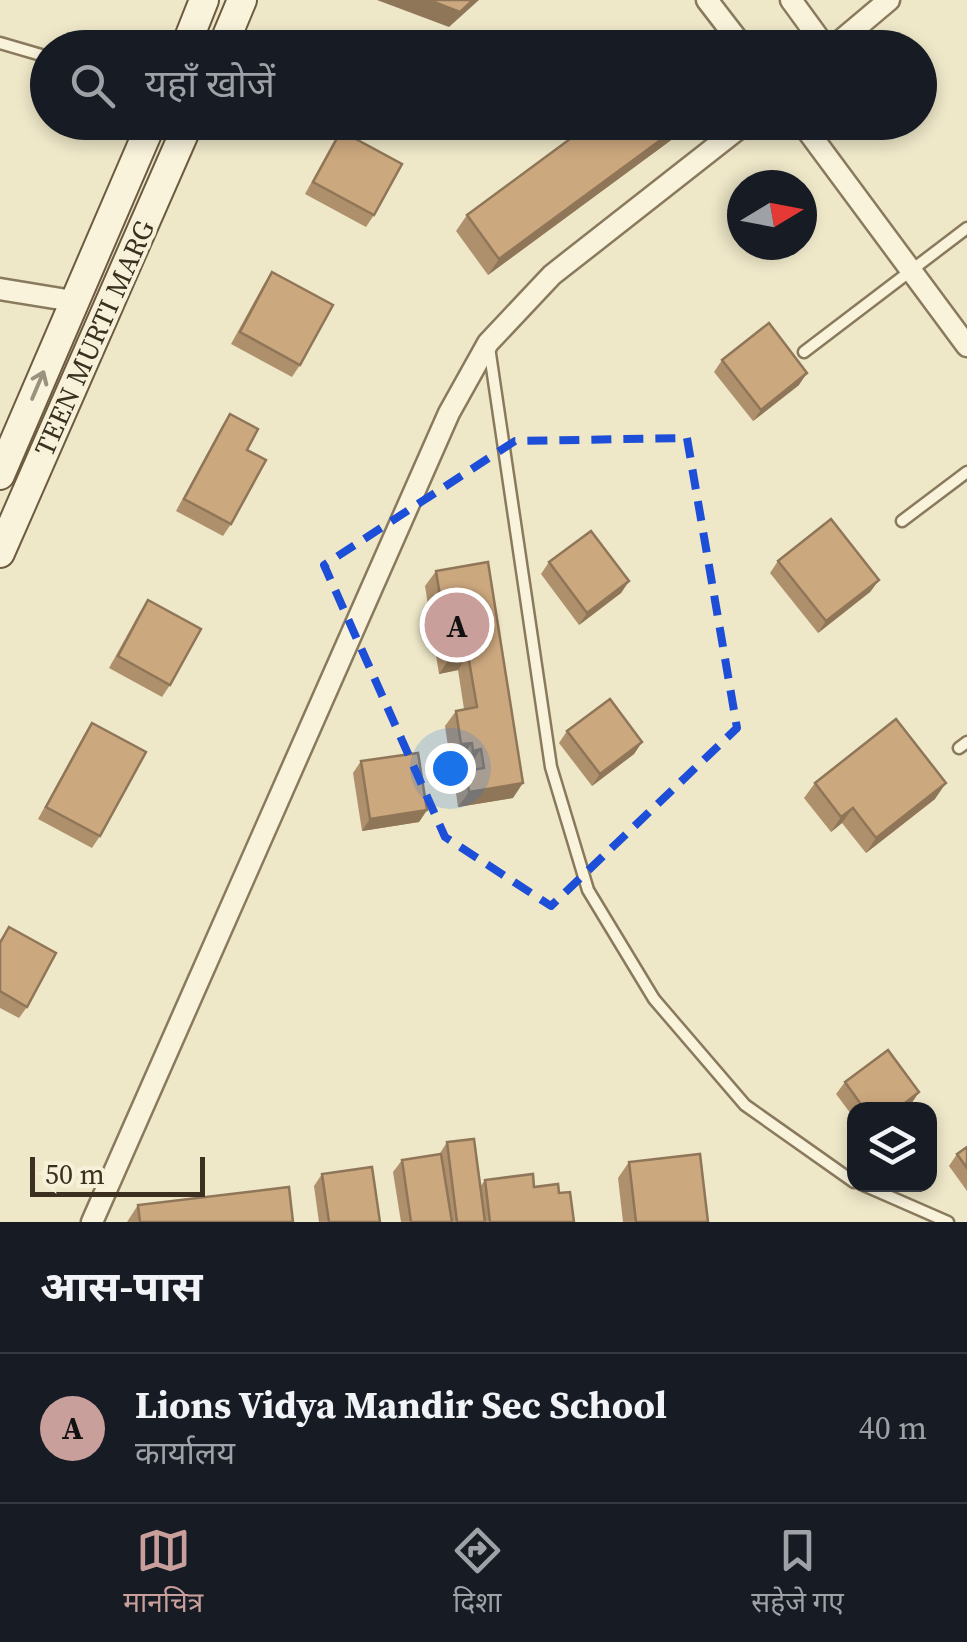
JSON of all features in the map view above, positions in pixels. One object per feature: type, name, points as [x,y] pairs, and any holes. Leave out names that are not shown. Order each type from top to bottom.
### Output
[{"type":"main road","points":[[192,30],[204,0]]},
{"type":"main road","points":[[230,30],[242,0]]},
{"type":"main road","name":"TEEN MURTI MARG","points":[[0,475],[144,140]]},
{"type":"main road","name":"TEEN MURTI MARG","points":[[0,553],[181,140]]},
{"type":"street","points":[[707,0],[730,30]]},
{"type":"street","points":[[791,0],[815,30]]},
{"type":"street","points":[[851,30],[888,0]]},
{"type":"street","points":[[92,1222],[450,413],[488,344],[552,274],[724,140]]},
{"type":"street","points":[[814,140],[967,346]]},
{"type":"street","points":[[0,289],[73,301]]},
{"type":"lane","points":[[0,43],[30,52]]},
{"type":"lane","points":[[804,352],[967,228]]},
{"type":"lane","points":[[488,344],[550,767],[588,890],[654,999],[745,1105],[847,1175]]},
{"type":"lane","points":[[902,521],[967,472]]},
{"type":"lane","points":[[879,1192],[948,1222]]},
{"type":"highlighted area","points":[[687,438],[737,728],[551,906],[445,837],[324,565],[515,441]]},
{"type":"building","points":[[429,0],[473,0],[460,12]]},
{"type":"building","points":[[336,140],[358,140],[402,164],[374,215],[313,182]]},
{"type":"building","points":[[569,140],[661,140],[499,259],[467,215]]},
{"type":"building","points":[[272,272],[333,305],[300,365],[240,332]]},
{"type":"building","points":[[769,323],[807,373],[761,410],[722,360]]},
{"type":"building","points":[[230,414],[258,429],[247,450],[266,460],[231,524],[184,499]]},
{"type":"building","points":[[831,519],[879,580],[826,621],[778,561]]},
{"type":"building","points":[[591,531],[629,581],[587,613],[549,562]]},
{"type":"building","points":[[488,562],[523,783],[469,792],[466,771],[484,768],[481,749],[473,751],[472,743],[461,744],[456,711],[477,707],[468,655],[450,658],[436,571]]},
{"type":"building","points":[[148,600],[201,629],[170,685],[118,656]]},
{"type":"building","points":[[610,699],[642,742],[600,774],[567,731]]},
{"type":"building","points":[[896,719],[946,783],[876,838],[853,808],[841,817],[815,783]]},
{"type":"building","points":[[92,723],[146,752],[100,836],[46,807]]},
{"type":"building","points":[[418,753],[427,810],[370,819],[361,761]]},
{"type":"building","points":[[9,927],[56,953],[27,1007],[0,991],[0,943]]},
{"type":"building","points":[[888,1050],[919,1092],[906,1102],[859,1102],[845,1082]]},
{"type":"building","points":[[474,1139],[485,1222],[457,1222],[447,1142]]},
{"type":"building","points":[[967,1147],[967,1168],[957,1154]]},
{"type":"building","points":[[441,1154],[452,1222],[411,1222],[402,1160]]},
{"type":"building","points":[[700,1154],[708,1222],[636,1222],[629,1162]]},
{"type":"building","points":[[372,1167],[380,1222],[329,1222],[322,1174]]},
{"type":"building","points":[[533,1174],[534,1187],[558,1184],[559,1193],[570,1192],[574,1222],[490,1222],[485,1180]]},
{"type":"building","points":[[289,1187],[293,1222],[140,1222],[138,1205]]},
{"type":"place","name":"Lions Vidya Mandir Sec School","points":[[457,625]]}]
